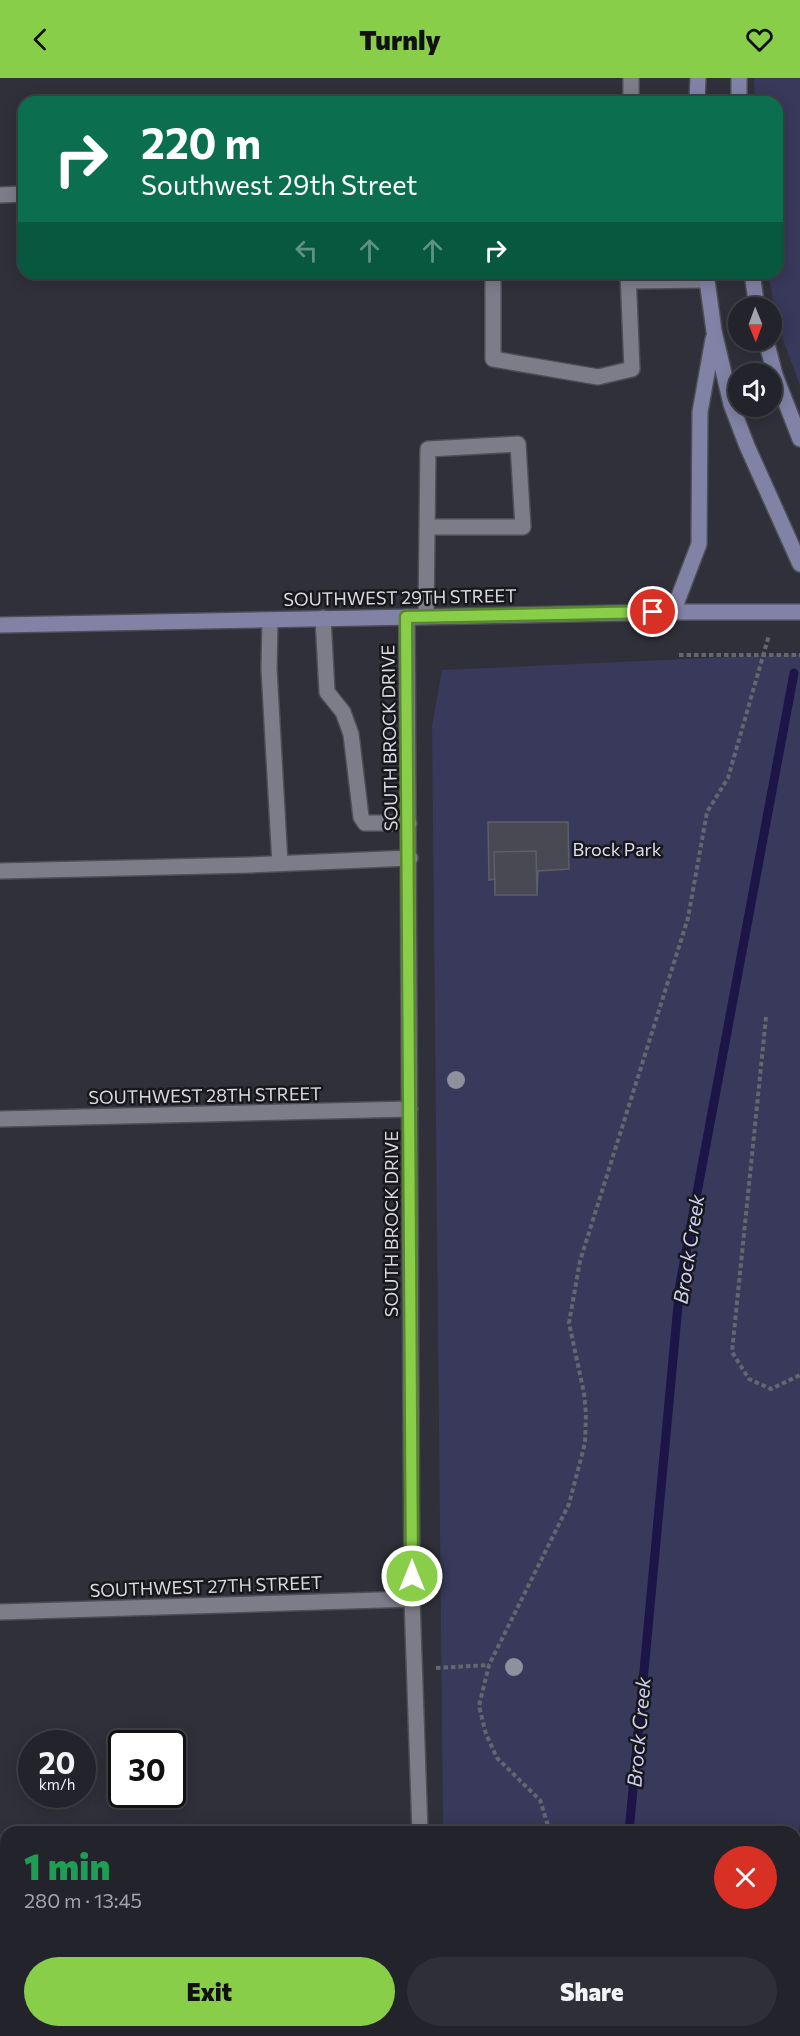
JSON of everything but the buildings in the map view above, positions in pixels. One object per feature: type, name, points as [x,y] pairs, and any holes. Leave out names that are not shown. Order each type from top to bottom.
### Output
[{"type":"main road","points":[[698,78],[698,96]]},
{"type":"main road","points":[[738,78],[740,96]]},
{"type":"main road","points":[[706,279],[714,331],[731,404],[747,446],[800,564]]},
{"type":"main road","points":[[753,279],[755,297]]},
{"type":"main road","points":[[673,612],[699,544],[700,412],[714,331]]},
{"type":"main road","points":[[769,351],[775,375],[800,439]]},
{"type":"main road","name":"SOUTHWEST 29TH STREET","points":[[0,625],[426,616],[800,612]]},
{"type":"street","points":[[631,78],[632,96]]},
{"type":"street","points":[[0,195],[18,195]]},
{"type":"street","points":[[493,279],[493,359],[598,377],[632,369],[628,279]]},
{"type":"street","points":[[426,616],[427,527],[428,449],[518,444],[523,527],[427,527]]},
{"type":"street","name":"SOUTH BROCK DRIVE","points":[[406,617],[410,858],[412,1599],[420,1826]]},
{"type":"street","points":[[323,618],[327,692],[343,712],[351,734],[361,817],[370,824],[409,823]]},
{"type":"street","points":[[270,620],[269,669],[280,864]]},
{"type":"street","points":[[0,871],[280,864],[410,858]]},
{"type":"street","name":"SOUTHWEST 28TH STREET","points":[[0,1119],[410,1109]]},
{"type":"street","name":"SOUTHWEST 27TH STREET","points":[[0,1612],[412,1599]]},
{"type":"path","points":[[548,1826],[540,1800],[497,1758],[486,1734],[479,1706],[489,1665],[569,1504],[585,1443],[584,1393],[569,1323],[580,1261],[688,918],[707,812],[728,778],[770,634]]},
{"type":"path","points":[[679,655],[800,655]]},
{"type":"path","points":[[766,1017],[732,1352],[749,1379],[771,1389],[800,1375]]},
{"type":"path","points":[[415,1670],[489,1665]]},
{"type":"green space","points":[[754,78],[800,78],[800,385],[782,337],[782,297],[773,297],[769,279],[783,279],[783,96],[755,96]]},
{"type":"green space","name":"Brock Park","points":[[800,654],[799,1826],[443,1826],[432,726],[442,670]]},
{"type":"waterway","name":"Brock Creek","points":[[630,1826],[680,1284],[794,673]]},
{"type":"route","points":[[412,1576],[410,871],[406,617],[653,612]]}]
